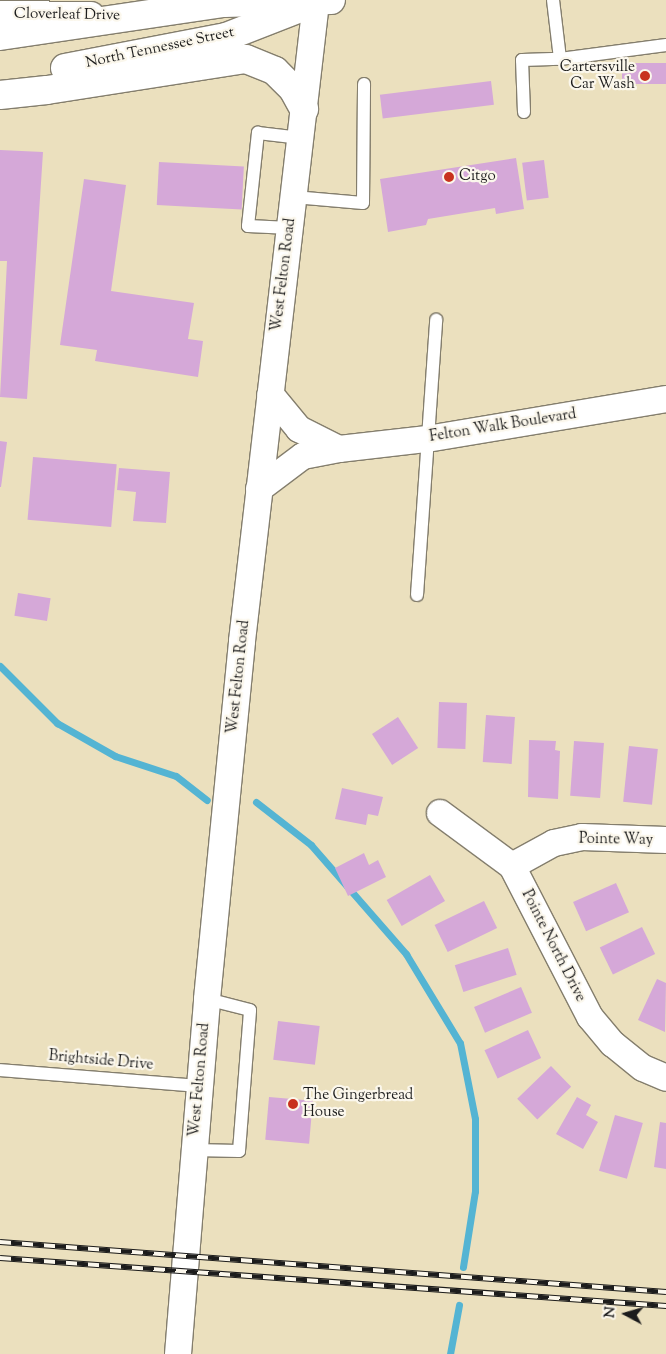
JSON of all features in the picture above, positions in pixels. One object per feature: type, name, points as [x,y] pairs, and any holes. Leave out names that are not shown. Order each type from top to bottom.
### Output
[{"type":"main road","name":"North Tennessee Street","points":[[0,36],[228,2],[324,1]]},
{"type":"main road","name":"North Tennessee Street","points":[[0,81],[226,37],[324,1]]},
{"type":"main road","points":[[0,94],[47,90],[246,59],[275,71],[293,89],[304,109]]},
{"type":"street","name":"West Felton Road","points":[[178,1354],[206,999],[259,489],[304,109],[324,1]]},
{"type":"street","name":"Cloverleaf Drive","points":[[0,14],[134,17]]},
{"type":"street","points":[[270,394],[299,429],[338,449]]},
{"type":"street","name":"Felton Walk Boulevard","points":[[259,489],[303,456],[338,449],[427,439],[666,399]]},
{"type":"street","name":"Pointe North Drive","points":[[440,813],[512,866],[590,1017],[613,1044],[643,1068],[666,1078]]},
{"type":"street","name":"Pointe Way","points":[[512,866],[554,843],[582,837],[666,840]]},
{"type":"lane","points":[[553,0],[560,59]]},
{"type":"lane","points":[[524,112],[522,60],[560,59],[666,45]]},
{"type":"lane","points":[[294,197],[362,203],[364,84]]},
{"type":"lane","points":[[290,228],[248,226],[258,133],[301,138]]},
{"type":"lane","points":[[417,595],[436,320]]},
{"type":"lane","points":[[194,1150],[239,1150],[250,1010],[206,999]]},
{"type":"lane","name":"Brightside Drive","points":[[0,1070],[199,1086]]},
{"type":"building","name":"Cartersville Car Wash","points":[[622,63],[666,63],[666,84],[622,84]]},
{"type":"building","points":[[491,81],[494,105],[383,118],[380,95]]},
{"type":"building","points":[[0,150],[43,152],[27,399],[0,397],[7,261],[0,261]]},
{"type":"building","points":[[516,158],[524,209],[496,214],[495,208],[428,219],[426,225],[388,232],[380,179]]},
{"type":"building","points":[[544,160],[549,198],[527,200],[522,163]]},
{"type":"building","points":[[159,162],[244,166],[242,209],[157,205]]},
{"type":"building","points":[[84,179],[126,185],[111,291],[194,303],[188,339],[203,341],[198,377],[95,361],[97,350],[60,345]]},
{"type":"building","points":[[0,441],[7,442],[1,487],[0,487]]},
{"type":"building","points":[[33,457],[117,464],[111,527],[28,520]]},
{"type":"building","points":[[119,468],[170,472],[166,523],[133,521],[136,492],[117,490]]},
{"type":"building","points":[[18,593],[51,598],[47,621],[14,616]]},
{"type":"building","points":[[439,702],[467,703],[465,749],[437,748]]},
{"type":"building","points":[[486,715],[515,717],[512,764],[483,762]]},
{"type":"building","points":[[398,717],[418,748],[392,765],[372,734]]},
{"type":"building","points":[[529,740],[556,741],[555,750],[560,751],[558,799],[528,797]]},
{"type":"building","points":[[574,741],[604,743],[600,798],[570,796]]},
{"type":"building","points":[[629,746],[658,749],[652,805],[623,802]]},
{"type":"building","points":[[342,788],[383,797],[378,816],[368,814],[366,825],[335,819]]},
{"type":"building","points":[[364,853],[369,865],[378,860],[386,877],[348,896],[335,868]]},
{"type":"building","points":[[430,875],[445,901],[402,926],[387,900]]},
{"type":"building","points":[[616,883],[629,912],[586,931],[573,902]]},
{"type":"building","points":[[484,901],[497,928],[448,952],[435,925]]},
{"type":"building","points":[[642,927],[655,954],[613,975],[600,948]]},
{"type":"building","points":[[508,948],[517,975],[463,992],[455,965]]},
{"type":"building","points":[[657,979],[666,983],[665,1032],[638,1020]]},
{"type":"building","points":[[521,987],[532,1013],[485,1033],[474,1007]]},
{"type":"building","points":[[278,1021],[320,1026],[315,1065],[273,1060]]},
{"type":"building","points":[[528,1030],[541,1058],[498,1078],[484,1050]]},
{"type":"building","points":[[551,1066],[571,1087],[537,1120],[517,1099]]},
{"type":"building","points":[[269,1097],[313,1101],[309,1144],[265,1140]]},
{"type":"building","points":[[577,1097],[591,1105],[586,1115],[598,1122],[583,1149],[556,1134]]},
{"type":"building","points":[[615,1115],[643,1123],[627,1179],[599,1171]]},
{"type":"building","points":[[660,1122],[666,1123],[666,1169],[654,1167]]},
{"type":"waterway","points":[[0,666],[57,723],[115,756],[176,776],[207,800]]},
{"type":"waterway","points":[[256,802],[311,845],[406,954],[460,1043],[475,1119],[475,1191],[463,1267]]},
{"type":"waterway","points":[[450,1354],[459,1305]]},
{"type":"railway","points":[[0,1242],[666,1292]]},
{"type":"railway","points":[[0,1258],[666,1306]]},
{"type":"place","name":"Cartersville Car Wash","points":[[645,76]]},
{"type":"place","name":"Citgo","points":[[449,177]]},
{"type":"place","name":"The Gingerbread House","points":[[293,1104]]}]
